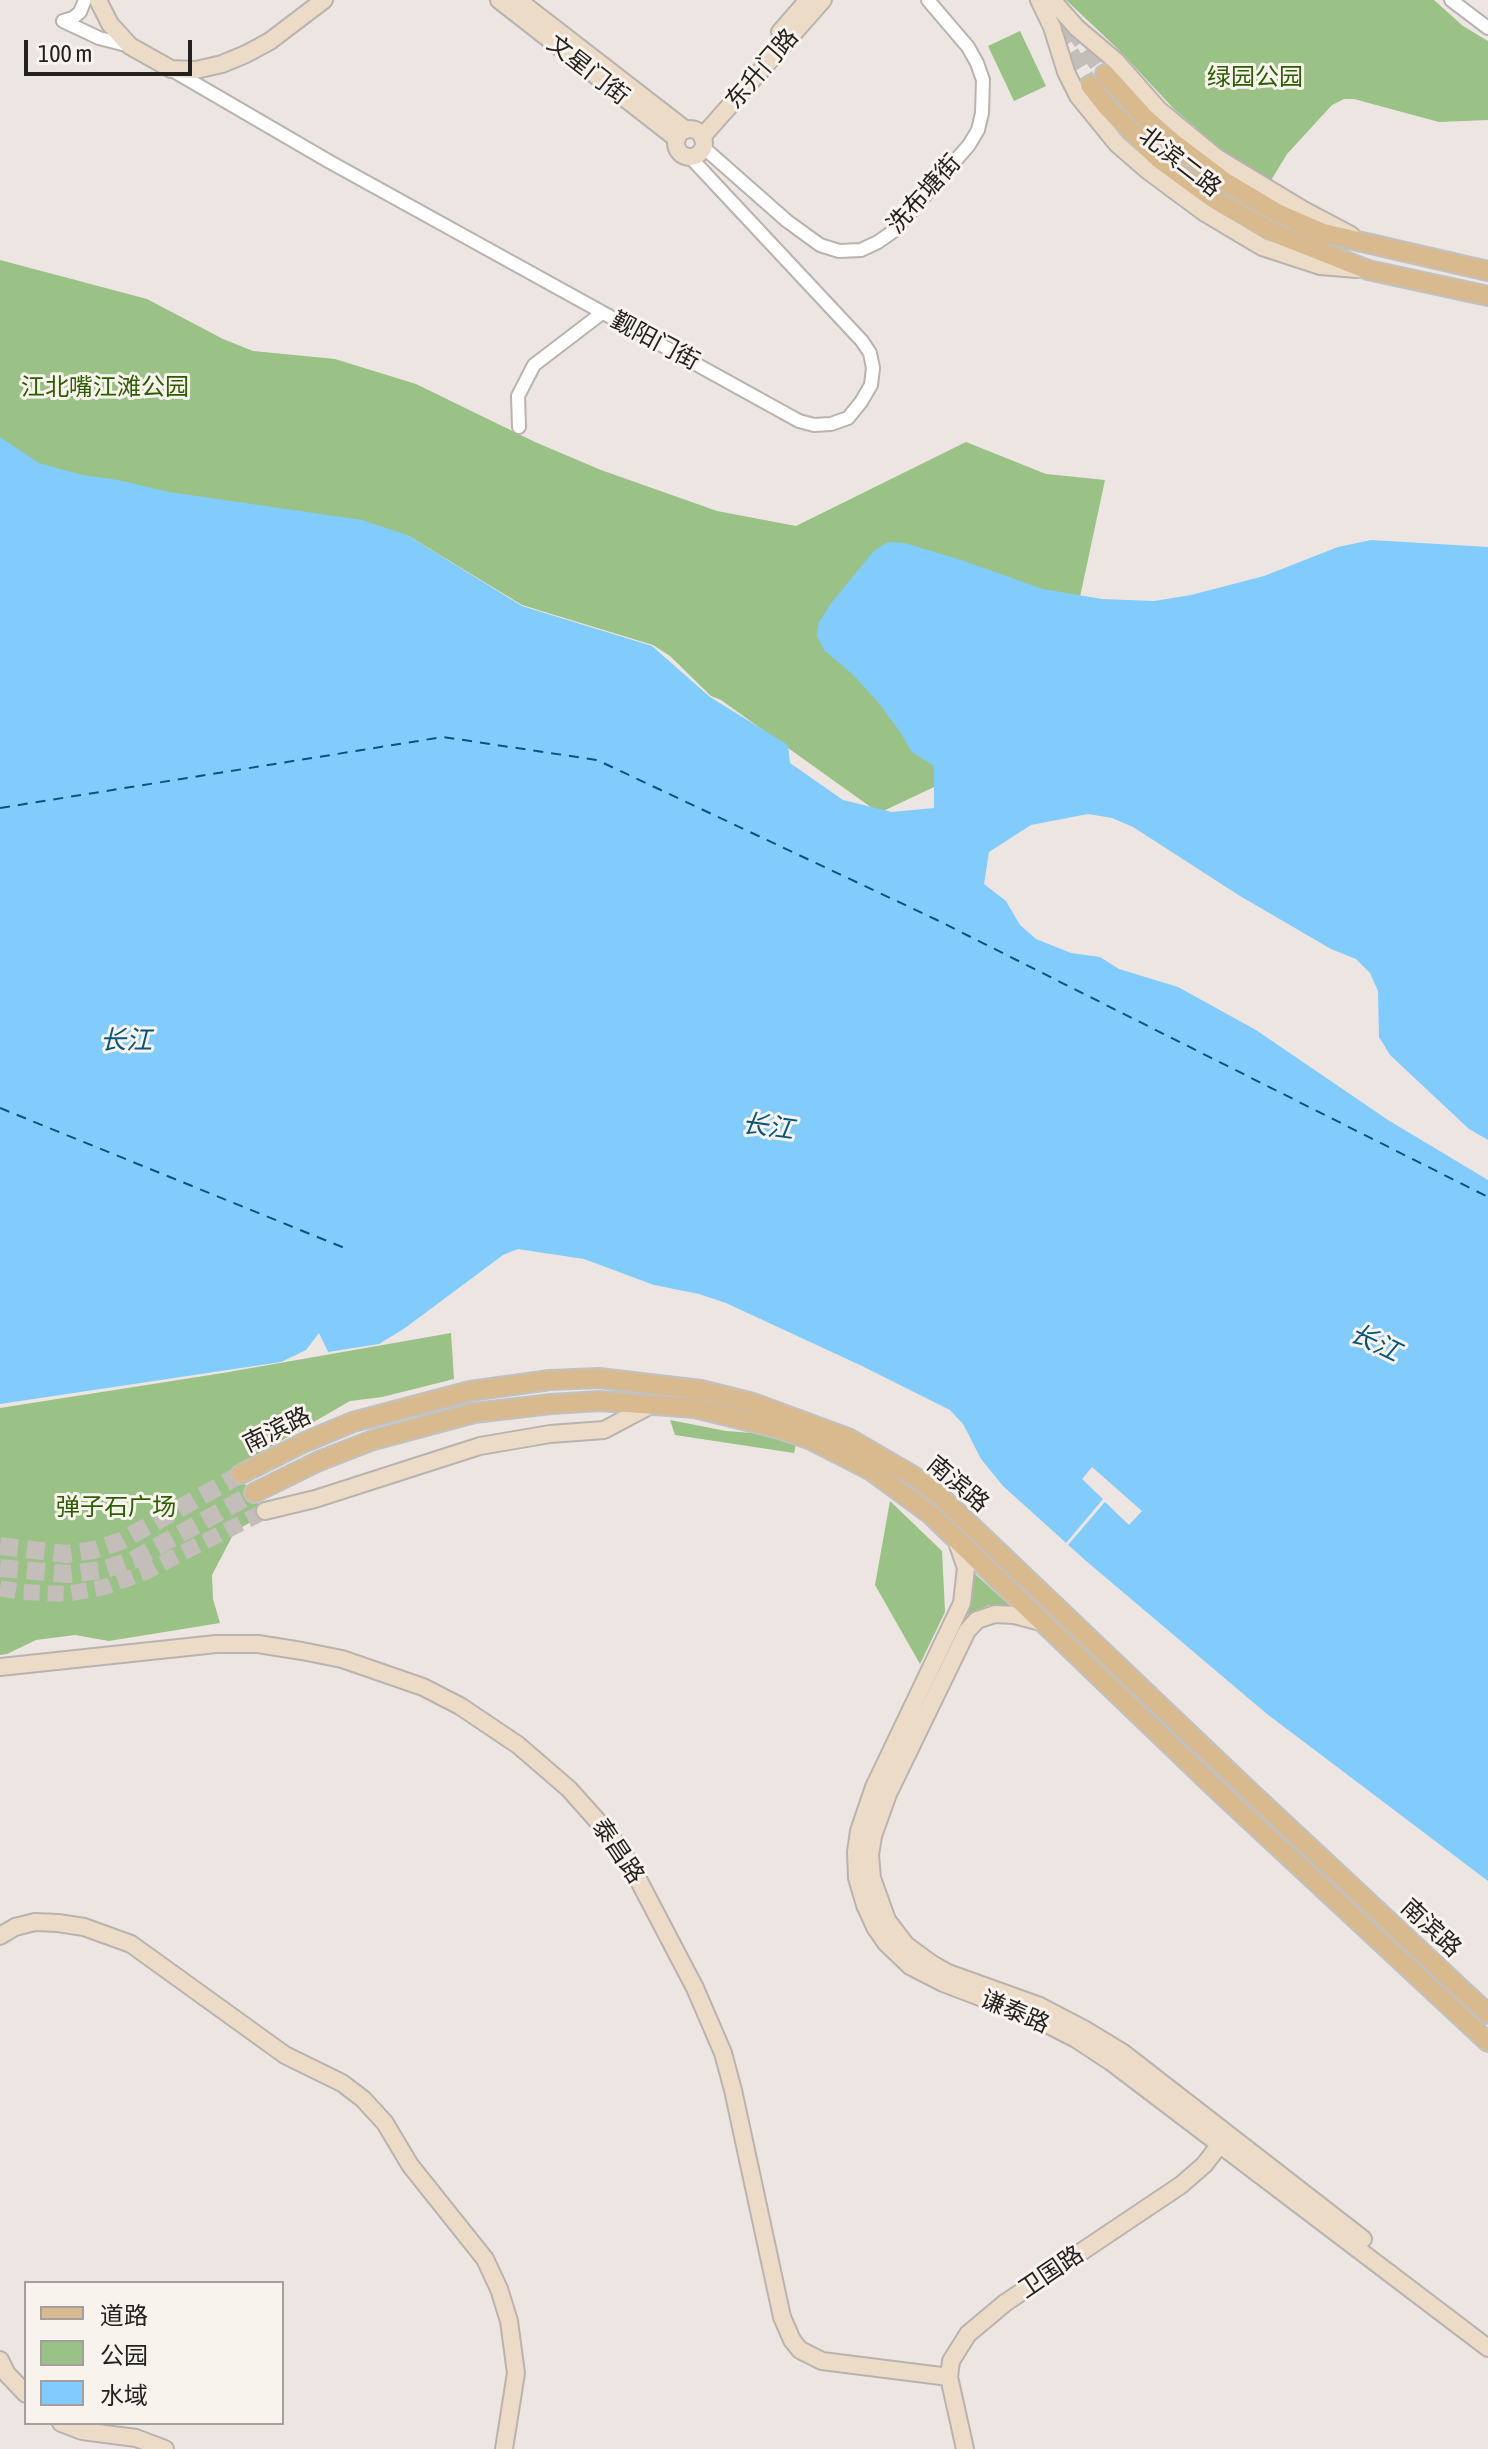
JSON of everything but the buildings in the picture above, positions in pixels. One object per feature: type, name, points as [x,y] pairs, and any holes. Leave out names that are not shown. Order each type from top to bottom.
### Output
[{"type":"main road","name":"北滨二路","points":[[1488,271],[1374,247],[1301,225],[1225,182],[1097,79],[1116,117],[1158,158],[1214,199],[1294,242],[1368,270],[1488,296]]},
{"type":"main road","name":"南滨路","points":[[241,1474],[353,1422],[415,1404],[499,1387],[599,1378],[701,1390],[753,1403],[848,1438],[915,1477],[965,1519],[1488,2014]]},
{"type":"main road","name":"南滨路","points":[[254,1493],[319,1461],[373,1440],[474,1413],[551,1404],[600,1401],[695,1408],[744,1419],[811,1440],[850,1459],[904,1493],[1488,2042]]},
{"type":"main road","points":[[1213,1786],[1222,1774],[1218,1761]]},
{"type":"main road","points":[[1255,1826],[1249,1814],[1257,1808],[1319,1865],[1345,1881]]},
{"type":"street","points":[[85,0],[80,12],[63,21],[99,38],[130,46],[171,69],[196,70],[222,64],[270,41],[324,0]]},
{"type":"street","points":[[98,0],[110,24],[130,46]]},
{"type":"street","name":"文星门街","points":[[499,0],[692,140]]},
{"type":"street","name":"文星门街","points":[[518,0],[692,140]]},
{"type":"street","name":"东升门路","points":[[692,140],[808,0]]},
{"type":"street","name":"东升门路","points":[[692,140],[823,0]]},
{"type":"street","name":"洗布塘街","points":[[692,140],[820,245],[839,251],[861,250],[878,242],[895,230],[969,145],[978,130],[982,113],[983,80],[968,47],[928,0]]},
{"type":"street","name":"北滨二路","points":[[1039,0],[1078,96],[1117,144],[1147,170],[1205,213],[1252,241],[1320,266],[1368,270]]},
{"type":"street","name":"北滨二路","points":[[1052,0],[1159,110],[1216,157],[1302,209],[1374,247]]},
{"type":"street","points":[[1451,0],[1488,28]]},
{"type":"street","points":[[1066,72],[1065,54],[1071,46],[1081,41],[1098,45]]},
{"type":"street","name":"觐阳门街","points":[[171,69],[330,162],[799,421],[814,425],[831,424],[848,418],[871,385],[873,368],[870,353],[741,211],[692,140]]},
{"type":"street","points":[[741,211],[739,199],[745,196],[787,221]]},
{"type":"street","points":[[519,427],[518,396],[534,365],[602,313]]},
{"type":"street","points":[[265,1511],[315,1499],[480,1446],[550,1434],[604,1430],[653,1404]]},
{"type":"street","name":"谦泰路","points":[[956,1540],[966,1568],[962,1603],[874,1787],[859,1831],[857,1878],[865,1905],[886,1943],[910,1966],[943,1983],[1035,2018],[1076,2039],[1224,2139],[1488,2335]]},
{"type":"street","name":"谦泰路","points":[[1041,1622],[995,1614],[977,1620],[967,1631],[880,1812],[870,1855],[872,1878],[878,1902],[895,1933],[932,1964],[948,1973],[1040,2006],[1122,2052],[1224,2139],[1488,2348]]},
{"type":"street","name":"泰昌路","points":[[0,1667],[216,1644],[258,1644],[342,1659],[423,1687],[460,1706],[518,1745],[569,1789],[610,1835],[629,1862],[700,1998],[723,2053],[733,2090],[782,2317],[792,2340],[800,2350],[822,2361],[949,2377]]},
{"type":"street","points":[[0,1936],[15,1927],[35,1922],[58,1923],[84,1927],[131,1944],[285,2055],[342,2083],[363,2099],[385,2123],[410,2165],[485,2259],[499,2289],[509,2321],[516,2373],[504,2449]]},
{"type":"street","name":"卫国路","points":[[949,2377],[957,2347],[981,2320],[1181,2185],[1204,2165],[1224,2139]]},
{"type":"street","points":[[0,2363],[24,2392]]},
{"type":"street","points":[[949,2377],[965,2449]]},
{"type":"street","points":[[66,2425],[82,2431],[136,2438],[165,2449]]},
{"type":"green space","name":"绿园公园","points":[[1066,0],[1434,0],[1463,26],[1488,41],[1488,120],[1439,122],[1344,99],[1332,105],[1287,154],[1270,182],[1235,161],[1174,109],[1119,50]]},
{"type":"green space","points":[[1020,31],[1046,86],[1014,101],[988,46]]},
{"type":"green space","name":"江北嘴江滩公园","points":[[0,260],[147,299],[223,339],[253,351],[335,359],[416,384],[535,442],[601,470],[717,511],[796,526],[966,442],[1046,474],[1105,480],[1077,611],[953,778],[879,813],[721,700],[711,696],[670,656],[653,645],[522,605],[407,535],[366,540],[221,519],[0,454]]},
{"type":"green space","name":"弹子石广场","points":[[451,1333],[454,1379],[382,1397],[350,1401],[234,1468],[265,1514],[235,1531],[212,1575],[213,1599],[220,1623],[109,1641],[75,1635],[36,1640],[0,1655],[0,1408]]},
{"type":"green space","points":[[670,1420],[752,1433],[796,1444],[794,1453],[675,1435]]},
{"type":"green space","points":[[890,1501],[942,1551],[945,1612],[920,1664],[875,1585]]},
{"type":"green space","points":[[973,1572],[1009,1605],[989,1605],[967,1615],[965,1613],[973,1594]]},
{"type":"water","name":"长江","points":[[0,437],[39,463],[82,475],[169,492],[362,520],[407,535],[522,606],[652,646],[710,697],[788,745],[790,763],[843,800],[892,812],[934,808],[934,766],[912,752],[878,702],[824,650],[817,636],[819,622],[832,602],[874,551],[888,542],[905,543],[1043,589],[1102,599],[1154,601],[1264,576],[1338,547],[1371,540],[1488,547],[1488,1140],[1469,1129],[1390,1055],[1379,1037],[1378,991],[1370,973],[1356,959],[1331,949],[1240,896],[1133,827],[1112,818],[1088,814],[1031,825],[989,852],[984,884],[1006,901],[1020,925],[1036,939],[1071,953],[1100,957],[1119,969],[1178,987],[1256,1030],[1388,1120],[1488,1180],[1488,1881],[1267,1714],[1085,1560],[1003,1486],[981,1459],[963,1424],[950,1410],[726,1303],[699,1294],[654,1285],[584,1259],[518,1249],[503,1255],[379,1344],[328,1352],[319,1333],[306,1350],[281,1362],[0,1404]]},
{"type":"pier","points":[[1092,1467],[1142,1511],[1129,1525],[1105,1502],[1068,1545],[1066,1543],[1103,1499],[1082,1479]]},
{"type":"ferry route","points":[[0,808],[443,737],[597,760],[937,920],[1488,1197]]},
{"type":"ferry route","points":[[0,1108],[347,1249]]},
{"type":"tunnel","points":[[1072,27],[1105,74]]},
{"type":"tunnel","points":[[1056,30],[1090,85]]},
{"type":"tunnel","points":[[0,1546],[66,1554],[94,1550],[121,1541],[241,1474]]},
{"type":"tunnel","points":[[0,1568],[67,1574],[102,1570],[133,1560],[254,1493]]},
{"type":"tunnel","points":[[0,1588],[67,1594],[105,1587],[145,1572],[265,1511]]}]
